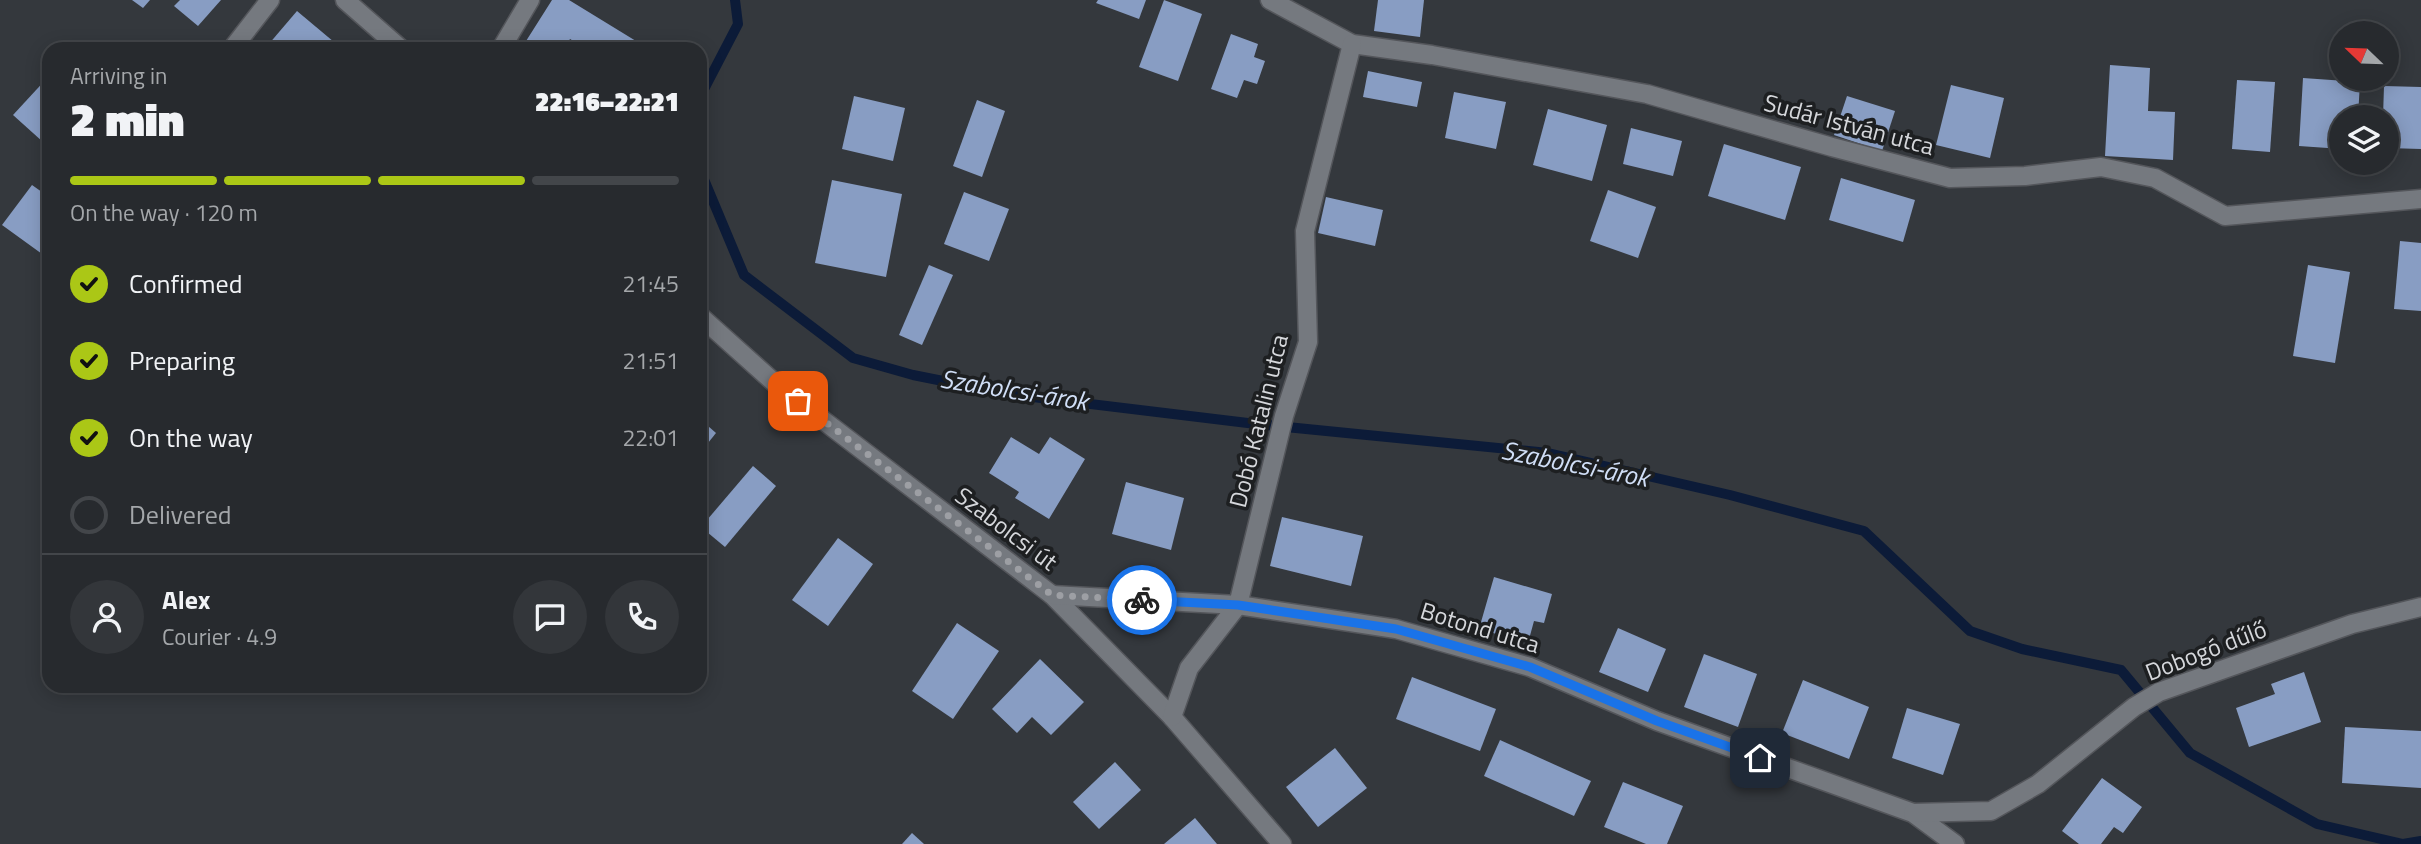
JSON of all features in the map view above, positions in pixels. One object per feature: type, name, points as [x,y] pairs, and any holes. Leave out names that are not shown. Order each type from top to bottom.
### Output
[{"type":"street","points":[[237,42],[270,0]]},
{"type":"street","points":[[345,0],[393,42]]},
{"type":"street","points":[[504,42],[530,0]]},
{"type":"street","name":"Sudár István utca","points":[[1270,0],[1352,44],[1647,94],[1950,178],[2025,176],[2101,167],[2155,178],[2225,216],[2421,199]]},
{"type":"street","name":"Dobó Katalin utca","points":[[1238,605],[1284,416],[1308,342],[1305,231],[1352,44]]},
{"type":"street","name":"Szabolcsi út","points":[[707,322],[777,385],[1052,595],[1172,717],[1282,844]]},
{"type":"street","name":"Botond utca","points":[[1052,595],[1238,605],[1396,629],[1530,667],[1657,721],[1913,813]]},
{"type":"street","points":[[1172,717],[1189,668],[1238,605]]},
{"type":"street","name":"Dobogó dűlő","points":[[1913,813],[1991,811],[2038,784],[2134,707],[2159,692],[2352,624],[2421,607]]},
{"type":"street","points":[[1913,813],[1955,844]]},
{"type":"building","points":[[132,0],[150,0],[143,8]]},
{"type":"building","points":[[180,0],[221,0],[198,26],[174,6]]},
{"type":"building","points":[[552,0],[569,0],[638,42],[575,42],[570,39],[568,42],[525,42]]},
{"type":"building","points":[[1098,0],[1146,0],[1139,19],[1096,3]]},
{"type":"building","points":[[1164,0],[1202,14],[1178,81],[1139,67]]},
{"type":"building","points":[[1378,0],[1424,0],[1420,37],[1374,31]]},
{"type":"building","points":[[297,11],[334,42],[271,42]]},
{"type":"building","points":[[1231,34],[1258,44],[1254,57],[1265,61],[1257,84],[1244,80],[1237,98],[1211,89]]},
{"type":"building","points":[[2110,65],[2150,68],[2148,111],[2175,112],[2173,160],[2105,156]]},
{"type":"building","points":[[1368,71],[1422,82],[1417,107],[1363,97]]},
{"type":"building","points":[[2303,78],[2329,80],[2329,91],[2359,91],[2359,105],[2329,105],[2329,148],[2299,146]]},
{"type":"building","points":[[2237,80],[2275,82],[2270,152],[2232,149]]},
{"type":"building","points":[[42,84],[42,141],[13,115]]},
{"type":"building","points":[[1951,85],[2004,98],[1990,158],[1936,145]]},
{"type":"building","points":[[2399,86],[2421,87],[2421,149],[2399,148],[2399,105],[2383,105],[2384,91],[2399,91]]},
{"type":"building","points":[[1454,92],[1506,102],[1496,149],[1445,138]]},
{"type":"building","points":[[854,96],[905,108],[893,161],[842,149]]},
{"type":"building","points":[[1847,96],[1895,111],[1882,151],[1834,135]]},
{"type":"building","points":[[977,100],[1005,111],[982,177],[953,166]]},
{"type":"building","points":[[1548,109],[1607,125],[1592,181],[1533,165]]},
{"type":"building","points":[[1631,128],[1682,141],[1673,176],[1623,164]]},
{"type":"building","points":[[1724,144],[1801,167],[1785,220],[1708,196]]},
{"type":"building","points":[[1841,178],[1915,200],[1903,242],[1829,220]]},
{"type":"building","points":[[832,180],[902,194],[886,277],[815,263]]},
{"type":"building","points":[[32,185],[42,192],[42,254],[2,225]]},
{"type":"building","points":[[1608,190],[1656,207],[1638,258],[1590,241]]},
{"type":"building","points":[[964,192],[1009,209],[989,261],[944,244]]},
{"type":"building","points":[[1326,197],[1383,210],[1375,246],[1318,233]]},
{"type":"building","points":[[2400,241],[2421,243],[2421,311],[2394,309]]},
{"type":"building","points":[[929,265],[953,275],[922,345],[899,335]]},
{"type":"building","points":[[2308,265],[2350,272],[2335,363],[2293,356]]},
{"type":"building","points":[[707,425],[716,433],[707,444]]},
{"type":"building","points":[[1011,437],[1039,454],[1050,437],[1085,459],[1049,519],[1015,498],[1019,492],[989,473]]},
{"type":"building","points":[[753,466],[776,486],[725,547],[707,532],[707,520]]},
{"type":"building","points":[[1126,482],[1184,498],[1171,550],[1112,534]]},
{"type":"building","points":[[1282,517],[1363,536],[1351,586],[1270,566]]},
{"type":"building","points":[[838,538],[873,564],[828,626],[792,600]]},
{"type":"building","points":[[1494,577],[1552,594],[1544,623],[1534,621],[1528,643],[1479,629]]},
{"type":"building","points":[[957,623],[999,651],[953,719],[912,691]]},
{"type":"building","points":[[1618,628],[1666,649],[1648,692],[1599,672]]},
{"type":"building","points":[[1704,654],[1757,674],[1738,727],[1684,707]]},
{"type":"building","points":[[1040,659],[1084,702],[1051,735],[1032,717],[1017,733],[992,709]]},
{"type":"building","points":[[2304,672],[2321,722],[2249,747],[2236,708],[2275,694],[2271,684]]},
{"type":"building","points":[[1412,677],[1496,709],[1480,751],[1396,719]]},
{"type":"building","points":[[1803,680],[1869,707],[1849,759],[1782,733]]},
{"type":"building","points":[[1907,708],[1960,724],[1943,775],[1892,758]]},
{"type":"building","points":[[2345,727],[2421,731],[2421,788],[2342,783]]},
{"type":"building","points":[[1500,740],[1591,781],[1574,816],[1484,776]]},
{"type":"building","points":[[1335,748],[1367,788],[1318,827],[1286,787]]},
{"type":"building","points":[[1115,762],[1141,790],[1099,829],[1073,802]]},
{"type":"building","points":[[2102,778],[2142,807],[2123,833],[2114,827],[2101,844],[2079,844],[2062,831]]},
{"type":"building","points":[[1623,782],[1683,806],[1667,844],[1646,844],[1604,827]]},
{"type":"building","points":[[1195,818],[1217,844],[1164,844]]},
{"type":"building","points":[[912,833],[924,844],[902,844]]},
{"type":"waterway","name":"Szabolcsi-árok","points":[[707,84],[738,24],[735,0]]},
{"type":"waterway","name":"Szabolcsi-árok","points":[[707,187],[744,275],[853,358],[913,375],[1008,394],[1256,424],[1548,453],[1730,495],[1864,531],[1970,631],[2022,649],[2121,670],[2190,753],[2317,824],[2403,844]]},
{"type":"waterway","name":"Szabolcsi-árok","points":[[2403,844],[2421,841]]},
{"type":"way so far","points":[[798,401],[1052,595],[1142,600]]},
{"type":"route","points":[[1142,600],[1238,605],[1396,629],[1530,667],[1657,721],[1760,758]]}]
